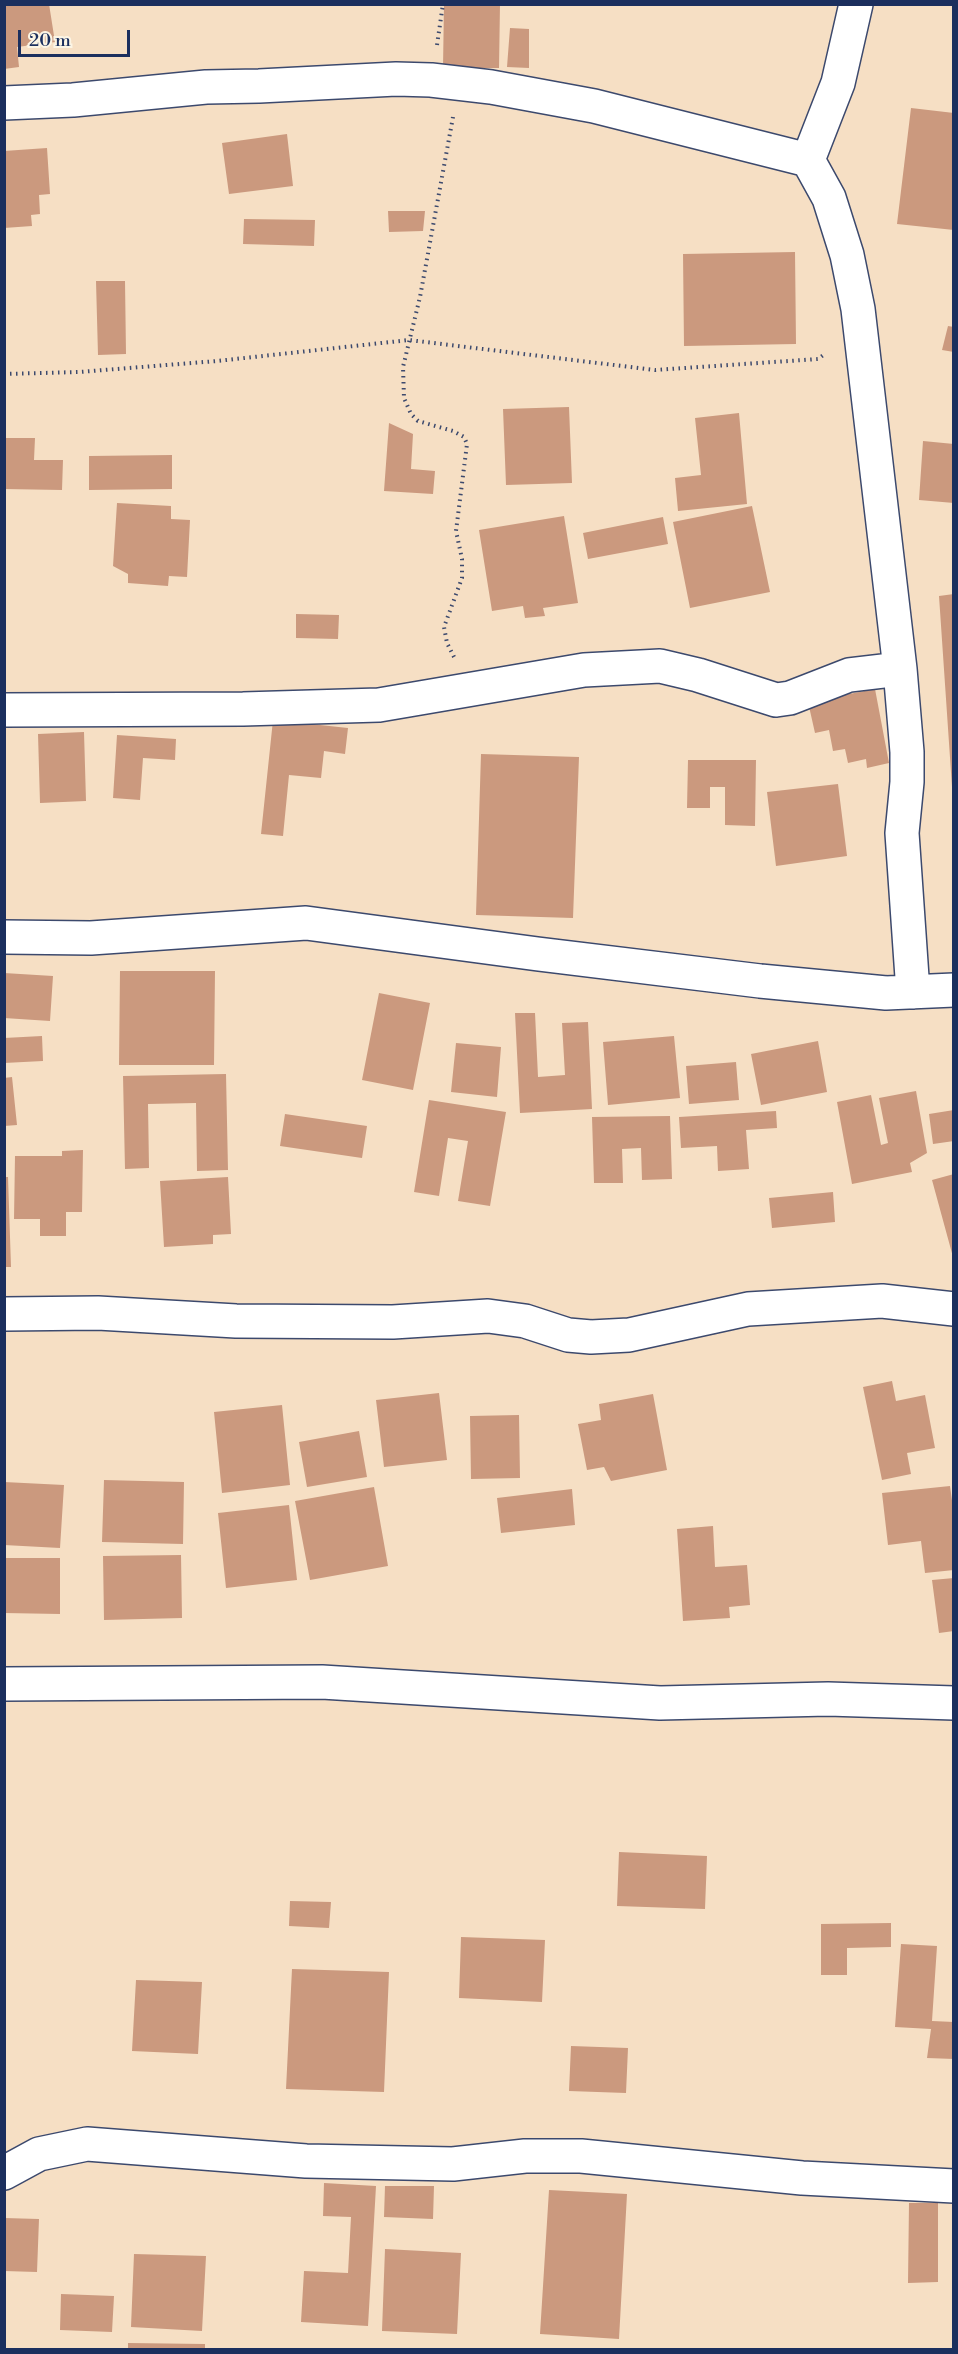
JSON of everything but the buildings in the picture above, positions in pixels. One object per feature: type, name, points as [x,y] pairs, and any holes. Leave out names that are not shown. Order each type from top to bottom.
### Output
[{"type":"street","points":[[808,160],[838,83],[856,4]]},
{"type":"street","points":[[4,103],[73,100],[206,87],[260,87],[396,79],[431,80],[491,87],[594,106],[808,160],[829,198],[847,255],[861,330],[900,669],[907,752],[907,782],[902,833],[913,992]]},
{"type":"street","points":[[4,710],[243,709],[379,705],[584,670],[660,666],[698,675],[776,700],[790,698],[849,675],[900,669]]},
{"type":"street","points":[[4,937],[92,938],[306,923],[760,981],[886,993],[954,990]]},
{"type":"street","points":[[4,1314],[98,1313],[236,1321],[371,1322],[488,1316],[525,1321],[568,1335],[591,1337],[629,1335],[748,1309],[882,1301],[954,1309]]},
{"type":"street","points":[[4,1684],[322,1682],[660,1703],[828,1699],[954,1703]]},
{"type":"street","points":[[4,2173],[39,2154],[87,2144],[329,2161],[453,2164],[525,2156],[581,2156],[802,2178],[954,2186]]},
{"type":"path","points":[[459,84],[420,297],[403,367],[404,398],[411,414],[418,421],[453,431],[464,437],[467,444],[456,531],[462,559],[462,578],[444,627],[447,643],[471,690]]},
{"type":"path","points":[[4,374],[79,372],[217,361],[409,340],[655,370],[818,359],[861,330]]}]
